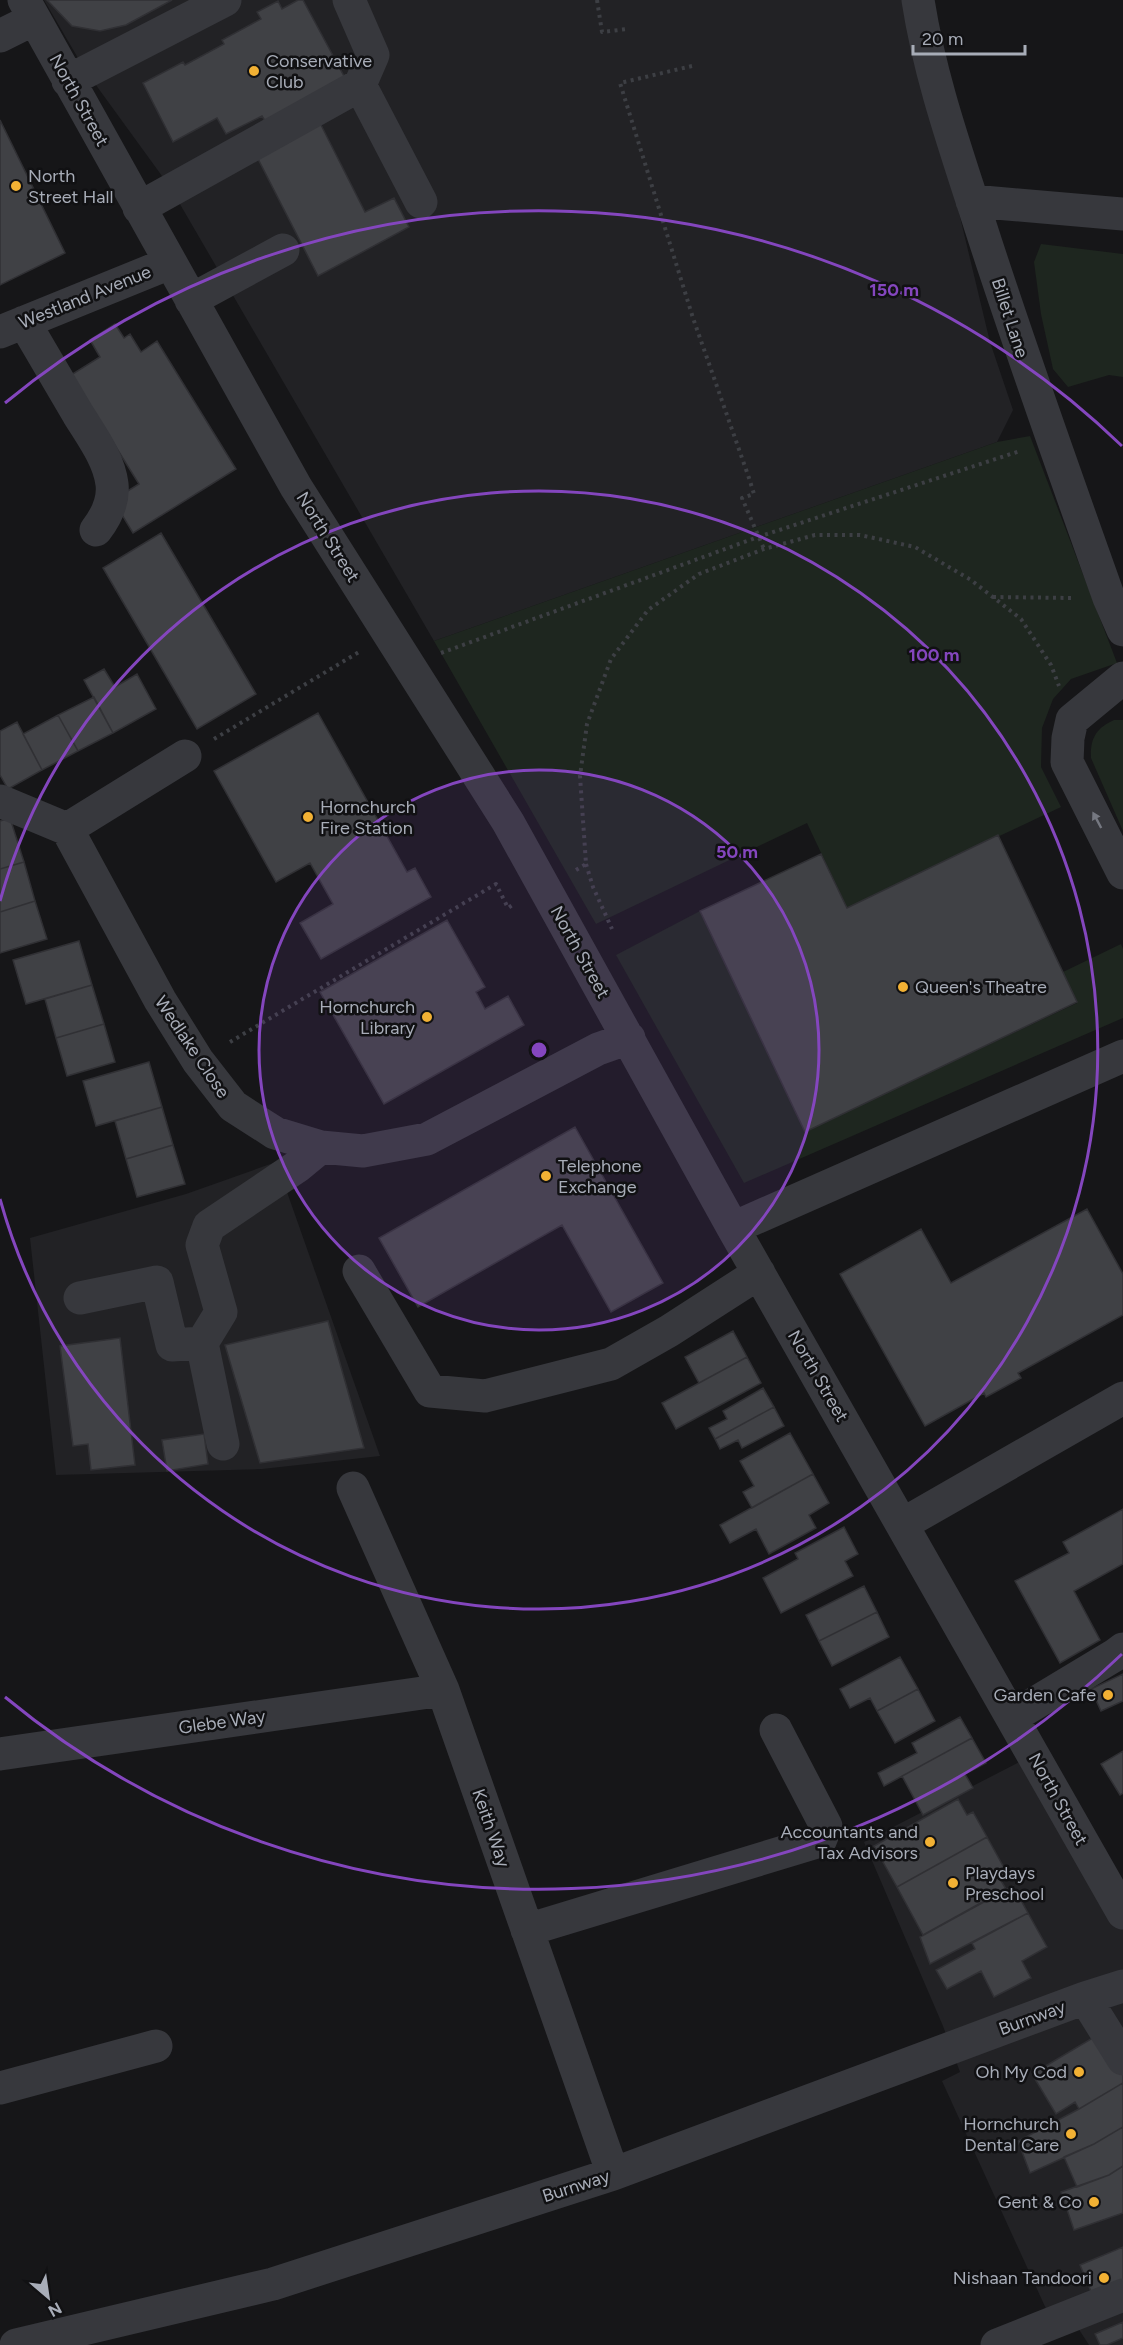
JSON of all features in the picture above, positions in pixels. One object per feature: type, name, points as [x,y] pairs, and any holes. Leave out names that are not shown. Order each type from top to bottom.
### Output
[{"type":"street","points":[[68,81],[225,0]]},
{"type":"street","points":[[139,208],[360,85],[373,55],[350,0]]},
{"type":"street","name":"Billet Lane","points":[[918,0],[929,55],[972,201],[1052,441],[1109,598],[1123,630]]},
{"type":"street","points":[[0,36],[29,9]]},
{"type":"street","name":"North Street","points":[[29,9],[296,487],[407,666],[508,822],[759,1273],[1123,1913]]},
{"type":"street","points":[[360,85],[421,202]]},
{"type":"street","points":[[972,201],[1123,214]]},
{"type":"street","points":[[191,300],[283,250]]},
{"type":"street","name":"Westland Avenue","points":[[12,327],[170,263]]},
{"type":"street","points":[[12,327],[94,440],[111,475],[113,486],[110,506],[96,530]]},
{"type":"street","points":[[1123,678],[1072,720],[1068,738],[1067,762],[1123,873]]},
{"type":"street","points":[[0,801],[67,829],[185,756]]},
{"type":"street","name":"Wedlake Close","points":[[67,829],[160,1000],[198,1061],[233,1106],[275,1133],[321,1146],[363,1151],[427,1139],[598,1049],[629,1038]]},
{"type":"street","points":[[734,1228],[1123,1056]]},
{"type":"street","points":[[223,1444],[202,1343],[220,1312],[202,1245],[209,1226],[298,1166],[321,1146]]},
{"type":"street","points":[[359,1271],[430,1391],[485,1396],[611,1364],[669,1331],[759,1273]]},
{"type":"street","points":[[80,1298],[157,1282],[172,1345],[202,1343]]},
{"type":"street","points":[[903,1524],[1123,1398]]},
{"type":"street","name":"Keith Way","points":[[353,1488],[443,1690],[613,2174]]},
{"type":"street","points":[[1012,1717],[1123,1649]]},
{"type":"street","name":"Glebe Way","points":[[0,1754],[443,1690]]},
{"type":"street","points":[[527,1930],[820,1840],[826,1826],[776,1730]]},
{"type":"street","name":"Burnway","points":[[16,2345],[273,2284],[613,2174],[1085,1998],[1123,1986]]},
{"type":"street","points":[[1085,1998],[1123,2059]]},
{"type":"street","points":[[0,2088],[156,2046]]},
{"type":"street","points":[[997,2345],[1123,2295]]},
{"type":"path","points":[[597,0],[602,32],[627,29]]},
{"type":"path","points":[[692,66],[620,83],[693,318],[754,494],[741,498],[764,549]]},
{"type":"path","points":[[407,666],[758,537],[1052,441]]},
{"type":"path","points":[[612,929],[593,887],[586,864],[580,776],[587,724],[611,660],[648,610],[699,574],[764,549],[815,535],[861,535],[915,547],[971,580],[1021,619],[1052,666],[1072,720]]},
{"type":"path","points":[[992,597],[1109,598]]},
{"type":"path","points":[[185,756],[389,634]]},
{"type":"path","points":[[198,1061],[496,884],[508,908],[586,864]]},
{"type":"shaded area","points":[[44,0],[908,0],[990,342],[1013,410],[997,442],[434,641],[170,187],[85,70]]},
{"type":"shaded area","points":[[1041,244],[1123,254],[1123,377],[1109,375],[1068,387],[1053,369],[1041,314],[1034,262]]},
{"type":"shaded area","points":[[1030,436],[1117,663],[1071,679],[1053,699],[1042,728],[1041,767],[1061,807],[847,908],[807,823],[596,924],[434,641],[997,442]]},
{"type":"shaded area","points":[[1114,720],[1123,720],[1123,831],[1091,758],[1095,735]]},
{"type":"shaded area","points":[[700,911],[805,1131],[1077,1003],[1063,972],[1121,944],[1123,949],[1123,1018],[744,1183],[616,955]]},
{"type":"shaded area","points":[[279,1161],[287,1192],[380,1456],[262,1469],[56,1475],[30,1238],[186,1194]]},
{"type":"shaded area","points":[[1033,1755],[1123,1913],[1123,2345],[1089,2345],[1078,2328],[1058,2335],[942,2081],[960,2072],[943,2026],[864,1842]]},
{"type":"building","points":[[47,0],[172,0],[126,25],[100,31],[72,26]]},
{"type":"building","name":"Conservative Club","points":[[298,0],[303,0],[345,78],[265,121],[262,116],[226,134],[217,118],[173,142],[143,83],[183,62],[185,65],[224,44],[222,40],[261,19],[257,12],[278,1],[282,9]]},
{"type":"building","points":[[318,119],[365,212],[394,198],[409,227],[318,276],[254,151]]},
{"type":"building","name":"North Street Hall","points":[[0,120],[65,253],[0,285]]},
{"type":"building","points":[[115,324],[124,338],[130,334],[141,352],[157,341],[236,469],[133,533],[113,500],[139,484],[71,375],[100,357],[90,340]]},
{"type":"building","points":[[161,533],[256,694],[197,729],[103,568]]},
{"type":"building","points":[[104,669],[115,687],[137,674],[156,709],[113,733],[84,680]]},
{"type":"building","points":[[94,697],[113,733],[78,751],[58,715]]},
{"type":"building","name":"Hornchurch Fire Station","points":[[318,713],[407,872],[415,868],[431,897],[321,959],[300,923],[333,904],[310,863],[276,882],[214,771]]},
{"type":"building","points":[[58,715],[78,751],[42,770],[23,734]]},
{"type":"building","points":[[17,722],[42,770],[8,789],[0,775],[0,731]]},
{"type":"building","points":[[10,818],[24,862],[0,869],[0,821]]},
{"type":"building","name":"Queen's Theatre","points":[[998,835],[1077,1002],[805,1132],[700,911],[821,854],[847,908]]},
{"type":"building","points":[[24,862],[35,901],[0,912],[0,869]]},
{"type":"building","points":[[35,901],[47,939],[0,953],[0,912]]},
{"type":"building","name":"Hornchurch Library","points":[[447,920],[485,987],[476,992],[485,1009],[508,996],[524,1025],[384,1104],[320,992]]},
{"type":"building","points":[[79,941],[92,985],[26,1004],[13,960]]},
{"type":"building","points":[[92,985],[104,1024],[56,1038],[45,999]]},
{"type":"building","points":[[104,1024],[115,1062],[67,1076],[56,1038]]},
{"type":"building","points":[[149,1062],[162,1107],[96,1126],[83,1081]]},
{"type":"building","points":[[162,1107],[173,1145],[126,1159],[115,1121]]},
{"type":"building","name":"Telephone Exchange","points":[[575,1127],[663,1283],[611,1312],[562,1225],[418,1307],[379,1238]]},
{"type":"building","points":[[173,1145],[185,1184],[137,1197],[126,1159]]},
{"type":"building","points":[[1087,1209],[1123,1274],[1123,1315],[1018,1373],[1021,1378],[986,1397],[984,1393],[925,1426],[840,1274],[921,1229],[951,1283]]},
{"type":"building","points":[[328,1321],[364,1448],[260,1463],[225,1345]]},
{"type":"building","points":[[733,1331],[747,1357],[699,1383],[685,1357]]},
{"type":"building","points":[[120,1338],[135,1465],[91,1470],[88,1444],[73,1446],[60,1346]]},
{"type":"building","points":[[747,1357],[761,1383],[676,1429],[662,1403]]},
{"type":"building","points":[[763,1388],[774,1407],[715,1439],[709,1428],[727,1419],[723,1411]]},
{"type":"building","points":[[774,1407],[784,1426],[742,1448],[738,1440],[720,1449],[715,1439]]},
{"type":"building","points":[[790,1433],[813,1474],[752,1508],[743,1492],[754,1486],[740,1461]]},
{"type":"building","points":[[204,1434],[208,1464],[167,1471],[162,1440]]},
{"type":"building","points":[[813,1474],[829,1503],[809,1515],[816,1528],[769,1554],[756,1529],[730,1543],[720,1525]]},
{"type":"building","points":[[1123,1509],[1123,1564],[1074,1591],[1100,1640],[1060,1663],[1015,1581],[1069,1553],[1063,1542]]},
{"type":"building","points":[[844,1527],[858,1554],[845,1561],[853,1576],[781,1613],[763,1578],[798,1559],[795,1553]]},
{"type":"building","points":[[864,1586],[877,1612],[819,1641],[806,1615]]},
{"type":"building","points":[[877,1612],[889,1637],[832,1666],[819,1641]]},
{"type":"building","points":[[900,1657],[918,1689],[877,1711],[870,1698],[850,1708],[840,1689]]},
{"type":"building","name":"Garden Cafe","points":[[1123,1674],[1123,1701],[1101,1711],[1091,1689]]},
{"type":"building","points":[[918,1689],[935,1721],[895,1743],[877,1711]]},
{"type":"building","points":[[960,1717],[972,1738],[884,1786],[878,1773],[917,1753],[912,1743]]},
{"type":"building","points":[[972,1738],[986,1763],[965,1774],[973,1788],[923,1815],[902,1776]]},
{"type":"building","points":[[1123,1751],[1123,1793],[1120,1795],[1101,1764]]},
{"type":"building","name":"Accountants and Tax Advisors","points":[[958,1799],[967,1815],[973,1812],[987,1837],[897,1887],[874,1846]]},
{"type":"building","name":"Playdays Preschool","points":[[987,1837],[1008,1875],[1000,1879],[1006,1889],[923,1935],[897,1887]]},
{"type":"building","points":[[1013,1886],[1028,1913],[930,1964],[920,1937]]},
{"type":"building","points":[[1028,1913],[1047,1947],[1022,1961],[1031,1978],[994,1997],[981,1971],[947,1989],[936,1970],[975,1949],[972,1943]]},
{"type":"building","name":"Oh My Cod","points":[[1101,2033],[1123,2070],[1123,2083],[1079,2109],[1075,2102],[1056,2114],[1032,2074]]},
{"type":"building","name":"Hornchurch Dental Care","points":[[1123,2083],[1123,2127],[1094,2144],[1030,2173],[1018,2141]]},
{"type":"building","points":[[1123,2127],[1123,2166],[1109,2175],[1077,2187],[1064,2157],[1094,2144]]},
{"type":"building","name":"Gent & Co","points":[[1123,2166],[1123,2213],[1074,2230],[1061,2192],[1109,2175]]},
{"type":"building","name":"Nishaan Tandoori","points":[[1123,2247],[1123,2290],[1095,2301],[1080,2265]]},
{"type":"building","points":[[1123,2322],[1123,2338],[1107,2345],[1100,2345],[1095,2334]]},
{"type":"place","name":"Conservative Club","points":[[254,71]]},
{"type":"place","name":"North Street Hall","points":[[16,186]]},
{"type":"place","name":"Hornchurch Fire Station","points":[[308,817]]},
{"type":"place","name":"Queen's Theatre","points":[[903,987]]},
{"type":"place","name":"Hornchurch Library","points":[[427,1017]]},
{"type":"place","name":"Telephone Exchange","points":[[546,1176]]},
{"type":"place","name":"Garden Cafe","points":[[1108,1695]]},
{"type":"place","name":"Accountants and Tax Advisors","points":[[930,1842]]},
{"type":"place","name":"Playdays Preschool","points":[[953,1883]]},
{"type":"place","name":"Oh My Cod","points":[[1079,2072]]},
{"type":"place","name":"Hornchurch Dental Care","points":[[1071,2134]]},
{"type":"place","name":"Gent & Co","points":[[1094,2202]]},
{"type":"place","name":"Nishaan Tandoori","points":[[1104,2278]]}]
